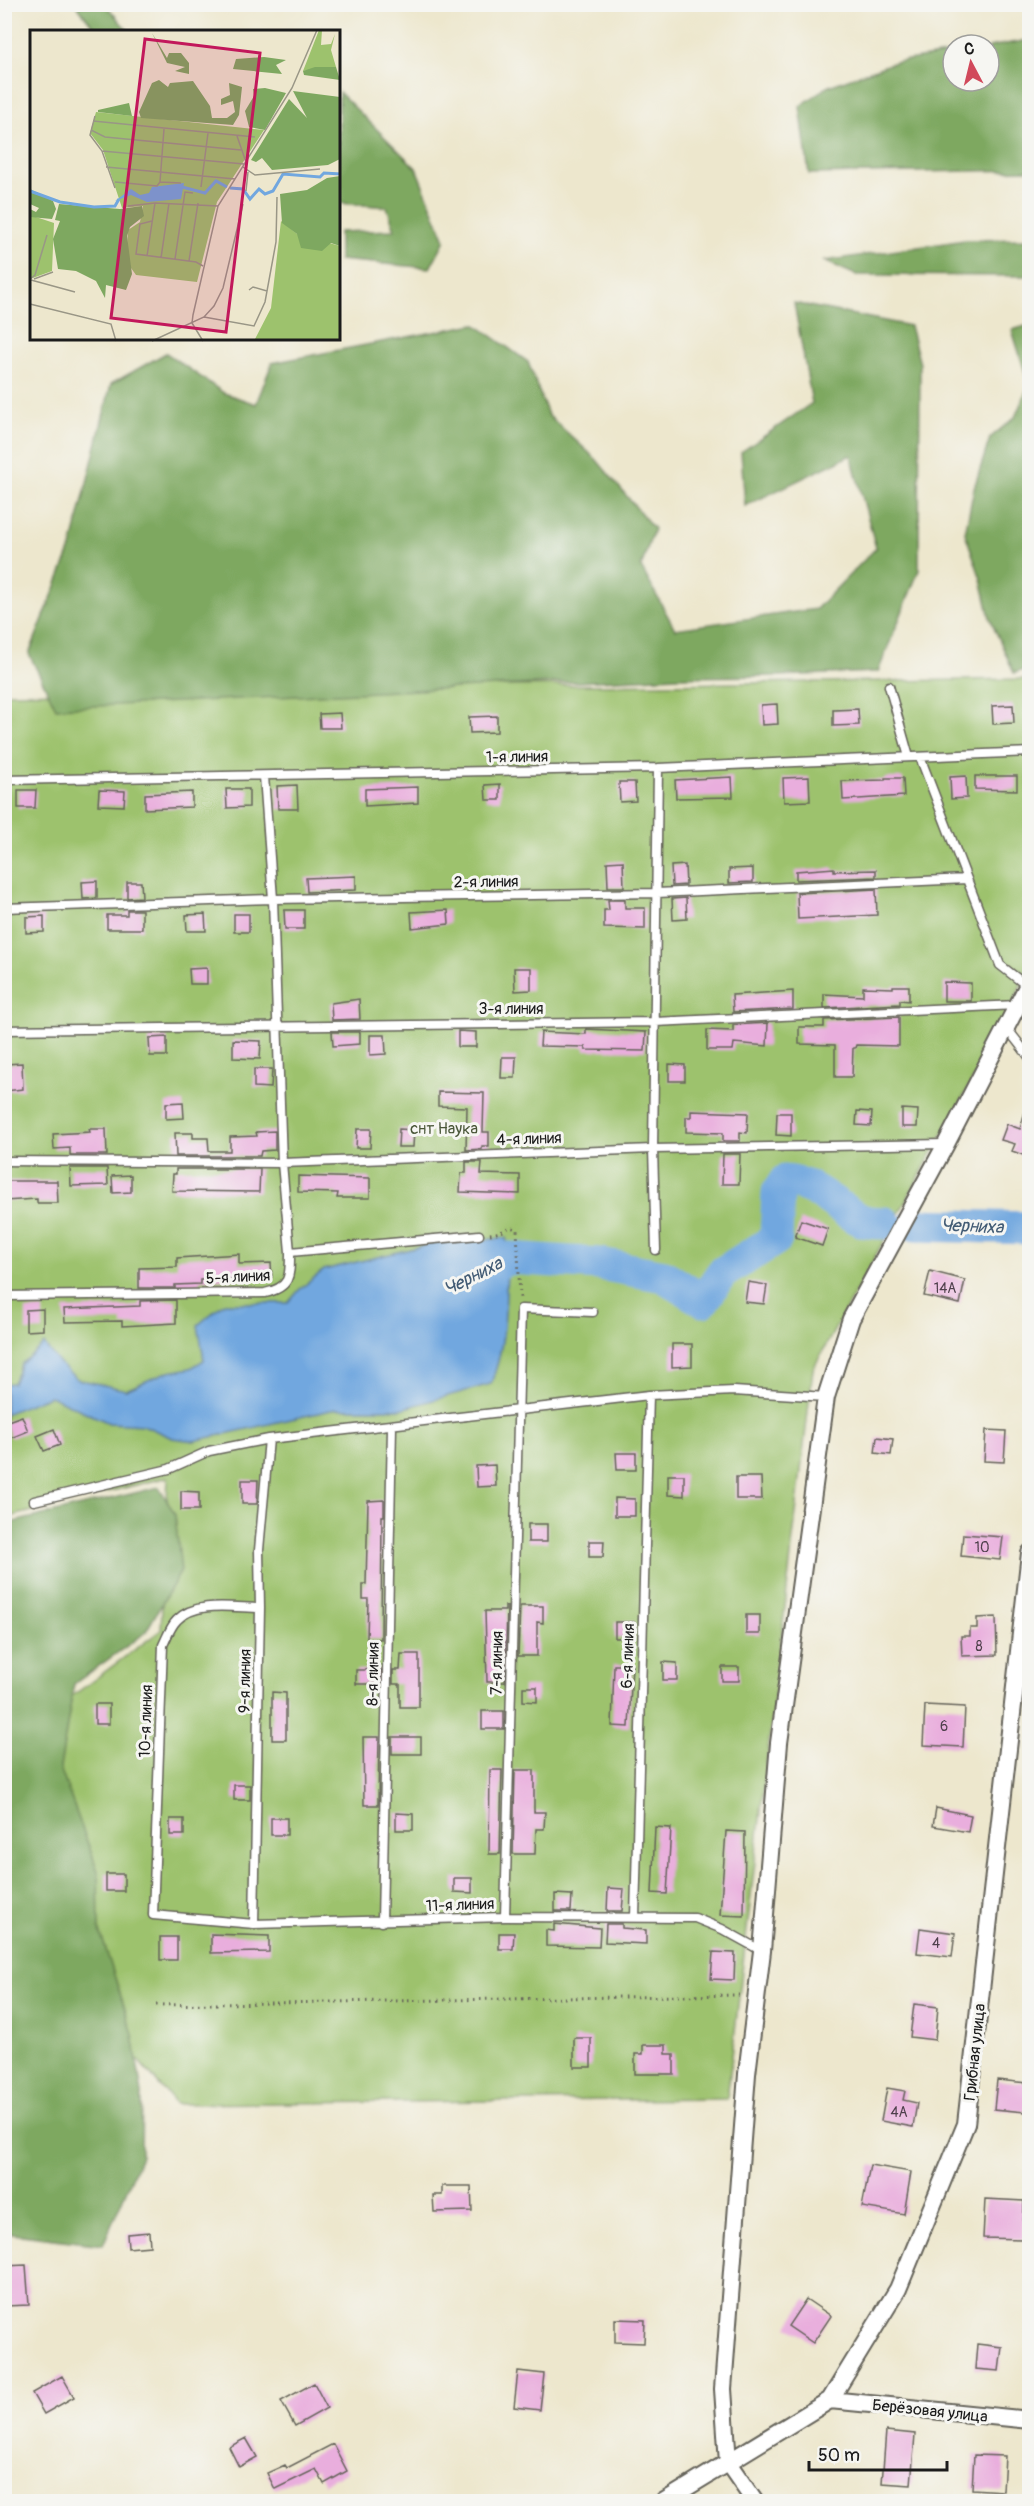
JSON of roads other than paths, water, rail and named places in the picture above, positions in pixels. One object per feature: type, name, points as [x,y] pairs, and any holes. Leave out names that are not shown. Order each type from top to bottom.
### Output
[{"type":"street","points":[[755,2502],[728,2463],[723,2389],[747,2074],[762,1951],[779,1743],[826,1397],[851,1319],[946,1144],[1028,983]]},
{"type":"street","name":"Грибная улица","points":[[663,2502],[830,2400],[898,2289],[966,2124],[1029,1553]]},
{"type":"street","name":"Берёзовая улица","points":[[830,2400],[1029,2420]]},
{"type":"lane","points":[[889,686],[909,758]]},
{"type":"lane","name":"1-я линия","points":[[4,780],[658,768],[1029,752]]},
{"type":"lane","points":[[920,757],[1000,965],[1028,983]]},
{"type":"lane","points":[[656,1250],[653,1149],[658,768]]},
{"type":"lane","points":[[264,776],[273,899],[282,1163],[290,1252]]},
{"type":"lane","name":"2-я линия","points":[[4,908],[273,899],[657,893],[967,879]]},
{"type":"lane","name":"3-я линия","points":[[4,1030],[655,1022],[1017,1005]]},
{"type":"lane","points":[[1005,1027],[1029,1058]]},
{"type":"lane","name":"4-я линия","points":[[4,1161],[282,1163],[653,1149],[946,1144]]},
{"type":"lane","name":"5-я линия","points":[[4,1296],[265,1293],[276,1290],[286,1281],[290,1273],[290,1252],[479,1235]]},
{"type":"lane","name":"7-я линия","points":[[505,1917],[521,1309],[594,1312]]},
{"type":"lane","points":[[34,1501],[169,1469],[209,1451],[269,1439],[649,1395],[734,1391],[826,1397]]},
{"type":"lane","name":"6-я линия","points":[[635,1917],[649,1395]]},
{"type":"lane","name":"8-я линия","points":[[382,1922],[392,1426]]},
{"type":"lane","name":"9-я линия","points":[[254,1924],[259,1550],[269,1439]]},
{"type":"lane","name":"10-я линия","points":[[153,1915],[163,1645],[171,1626],[178,1618],[194,1610],[260,1608]]},
{"type":"lane","name":"11-я линия","points":[[153,1915],[254,1924],[505,1917],[695,1918],[722,1929],[762,1951]]},
{"type":"water","points":[[506,1238],[508,1254],[504,1328],[500,1355],[491,1384],[401,1409],[336,1409],[194,1441],[172,1438],[143,1425],[109,1423],[50,1396],[5,1414],[5,1384],[13,1383],[21,1364],[44,1344],[59,1363],[77,1379],[126,1390],[164,1373],[191,1368],[204,1360],[198,1325],[224,1303],[288,1303],[300,1289],[324,1270],[435,1243]]},
{"type":"waterway","name":"Черниха","points":[[470,1278],[509,1258],[600,1264],[664,1276],[703,1301],[722,1273],[776,1239],[778,1192],[785,1181],[817,1191],[861,1220],[885,1223]]},
{"type":"waterway","name":"Черниха","points":[[915,1225],[1030,1228]]},
{"type":"park label","name":"снт Наука","points":[[444,1128]]}]
